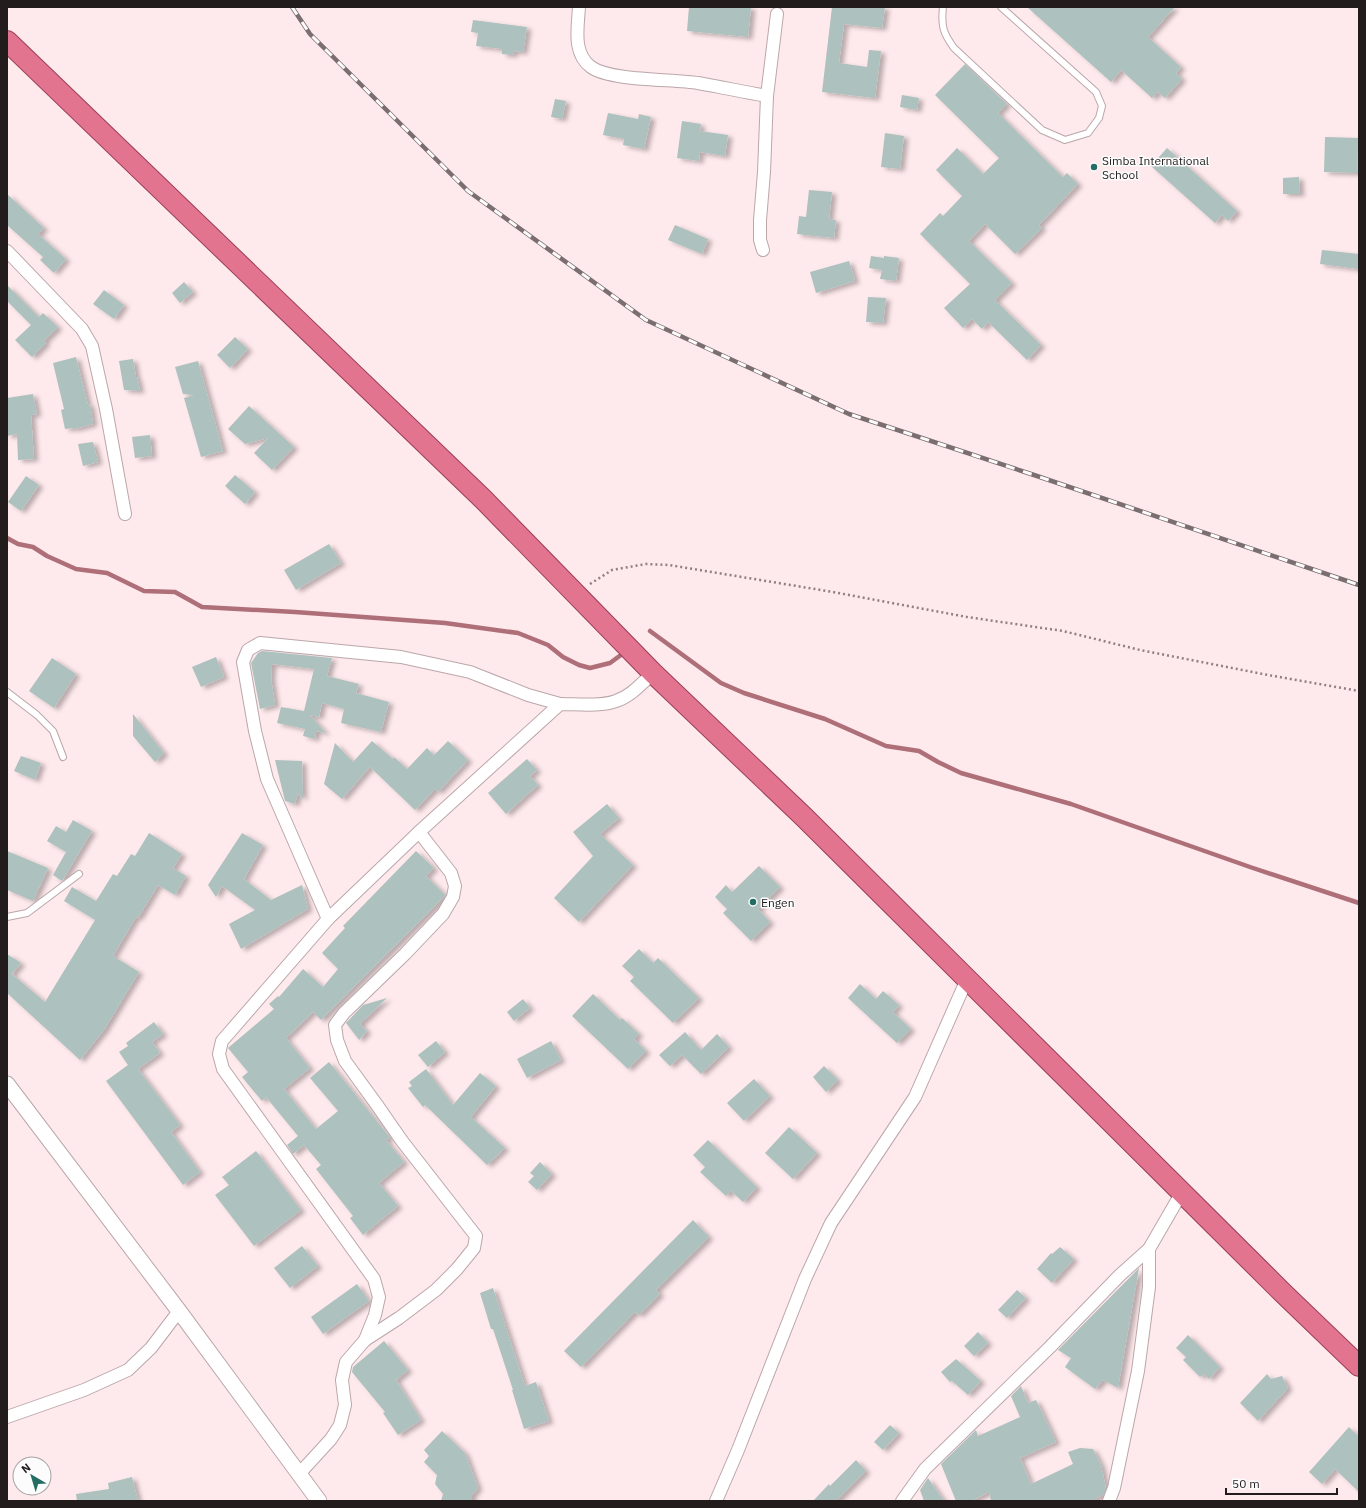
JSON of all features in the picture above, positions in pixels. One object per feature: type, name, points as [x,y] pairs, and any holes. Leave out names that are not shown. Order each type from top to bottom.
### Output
[{"type":"highway","points":[[7,41],[483,499],[653,673],[804,817],[1359,1366]]},
{"type":"street","points":[[579,7],[578,46],[583,58],[591,67],[613,76],[697,83],[767,96]]},
{"type":"street","points":[[763,250],[760,240],[760,220],[764,172],[767,96],[777,14]]},
{"type":"street","points":[[7,251],[82,329],[92,346],[106,409],[125,514]]},
{"type":"street","points":[[328,919],[267,779],[255,731],[242,662],[248,650],[260,643],[401,657],[470,672],[528,695],[560,704],[595,705],[615,702],[631,693],[653,673]]},
{"type":"street","points":[[365,1340],[375,1315],[379,1297],[374,1279],[223,1069],[219,1054],[222,1041],[328,919],[419,832],[560,704]]},
{"type":"street","points":[[299,1474],[331,1439],[340,1425],[344,1406],[342,1380],[346,1362],[365,1340],[399,1318],[436,1290],[457,1269],[474,1248],[476,1236],[402,1141],[346,1062],[337,1040],[335,1025],[344,1013],[405,954],[443,914],[453,897],[455,886],[451,873],[419,832]]},
{"type":"street","points":[[716,1501],[738,1450],[805,1279],[831,1223],[915,1097],[968,980]]},
{"type":"street","points":[[7,1084],[179,1311],[319,1501]]},
{"type":"street","points":[[902,1501],[925,1469],[1050,1348],[1120,1275],[1149,1249],[1182,1192]]},
{"type":"street","points":[[1109,1501],[1114,1488],[1138,1372],[1149,1287],[1149,1249]]},
{"type":"street","points":[[7,1417],[84,1390],[128,1370],[151,1348],[179,1311]]},
{"type":"lane","points":[[942,7],[944,35],[954,48],[1042,130],[1065,140],[1088,133],[1099,118],[1102,106],[1096,92],[1001,7]]},
{"type":"lane","points":[[7,692],[37,715],[52,731],[63,757]]},
{"type":"lane","points":[[7,918],[27,913],[79,874]]},
{"type":"path","points":[[574,593],[612,570],[646,564],[669,565],[833,592],[967,618],[1063,631],[1140,650],[1268,676],[1359,691]]},
{"type":"building","points":[[689,7],[751,7],[748,37],[687,31]]},
{"type":"building","points":[[832,7],[885,7],[882,28],[844,24],[839,63],[867,67],[869,50],[881,51],[875,98],[822,92]]},
{"type":"building","points":[[1027,7],[1175,7],[1148,37],[1181,67],[1176,73],[1182,79],[1165,98],[1158,92],[1152,98],[1121,70],[1111,82]]},
{"type":"building","points":[[473,20],[527,27],[523,52],[514,51],[513,55],[502,54],[502,49],[476,46],[478,33],[471,32]]},
{"type":"building","points":[[965,64],[1007,104],[998,113],[1063,177],[1067,173],[1078,184],[1039,225],[1042,228],[1015,254],[985,224],[969,241],[1012,283],[995,300],[1041,345],[1027,360],[988,322],[982,329],[972,319],[963,328],[944,308],[970,284],[920,234],[940,213],[943,216],[962,196],[936,170],[957,148],[983,174],[999,158],[935,95]]},
{"type":"building","points":[[902,95],[919,98],[917,110],[900,107]]},
{"type":"building","points":[[555,99],[566,101],[562,119],[551,117]]},
{"type":"building","points":[[608,113],[638,119],[639,114],[651,117],[644,149],[623,145],[624,139],[603,135]]},
{"type":"building","points":[[682,121],[701,124],[700,131],[728,135],[725,156],[700,152],[699,161],[677,158]]},
{"type":"building","points":[[885,133],[904,136],[900,169],[881,167]]},
{"type":"building","points":[[1325,137],[1358,138],[1357,173],[1324,172]]},
{"type":"building","points":[[1167,148],[1237,211],[1228,221],[1222,215],[1215,223],[1151,166]]},
{"type":"building","points":[[1299,177],[1300,194],[1283,194],[1283,178]]},
{"type":"building","points":[[809,190],[832,192],[829,219],[836,220],[834,238],[797,234],[799,216],[806,217]]},
{"type":"building","points":[[7,194],[44,228],[38,234],[66,259],[54,273],[40,260],[43,257],[7,225]]},
{"type":"building","points":[[675,225],[708,239],[702,254],[668,240]]},
{"type":"building","points":[[1322,250],[1359,254],[1359,269],[1320,264]]},
{"type":"building","points":[[871,256],[899,258],[896,281],[880,279],[882,270],[869,268]]},
{"type":"building","points":[[849,261],[855,281],[816,293],[810,272]]},
{"type":"building","points":[[184,282],[193,292],[180,303],[172,293]]},
{"type":"building","points":[[7,285],[39,317],[43,313],[58,327],[44,341],[46,343],[32,357],[15,340],[31,325],[7,301]]},
{"type":"building","points":[[104,290],[124,305],[114,319],[93,304]]},
{"type":"building","points":[[868,297],[886,298],[883,323],[866,322]]},
{"type":"building","points":[[235,337],[248,349],[230,368],[217,355]]},
{"type":"building","points":[[76,357],[88,405],[90,404],[93,424],[74,429],[65,429],[61,410],[64,409],[53,363]]},
{"type":"building","points":[[133,359],[140,391],[124,390],[119,361]]},
{"type":"building","points":[[198,361],[223,451],[201,457],[184,398],[194,395],[183,394],[175,367]]},
{"type":"building","points":[[33,394],[37,414],[31,415],[34,459],[18,460],[17,434],[7,436],[7,398]]},
{"type":"building","points":[[249,406],[294,447],[272,470],[254,453],[268,438],[245,444],[228,429]]},
{"type":"building","points":[[150,435],[152,456],[135,458],[132,437]]},
{"type":"building","points":[[93,442],[98,462],[83,466],[78,444]]},
{"type":"building","points":[[235,475],[255,492],[245,504],[225,486]]},
{"type":"building","points":[[26,476],[39,485],[21,511],[8,502]]},
{"type":"building","points":[[329,544],[341,563],[296,590],[284,570]]},
{"type":"building","points":[[262,651],[332,658],[327,676],[359,684],[356,693],[389,702],[381,732],[341,723],[344,709],[322,703],[319,717],[310,715],[326,733],[316,731],[315,739],[303,736],[305,729],[277,723],[281,707],[304,711],[314,669],[272,664],[271,678],[275,705],[260,709],[251,663],[258,653]]},
{"type":"building","points":[[216,657],[224,677],[201,687],[192,667]]},
{"type":"building","points":[[52,658],[76,674],[54,708],[29,691]]},
{"type":"building","points":[[133,714],[164,753],[155,762],[133,736]]},
{"type":"building","points":[[372,741],[393,759],[394,757],[407,769],[427,748],[434,755],[448,741],[468,760],[438,792],[435,789],[415,810],[370,767],[342,799],[324,784],[335,743],[353,762]]},
{"type":"building","points":[[21,756],[41,763],[35,780],[14,771]]},
{"type":"building","points":[[527,759],[537,770],[530,776],[538,785],[506,814],[488,793]]},
{"type":"building","points":[[275,760],[302,761],[303,799],[298,793],[295,804],[285,801]]},
{"type":"building","points":[[607,804],[619,818],[600,834],[633,865],[579,922],[554,898],[593,856],[573,832]]},
{"type":"building","points":[[73,820],[92,831],[62,881],[53,875],[66,852],[47,841],[56,826],[66,832]]},
{"type":"building","points":[[149,833],[182,854],[173,868],[186,876],[175,895],[158,885],[138,918],[136,917],[113,956],[139,972],[104,1030],[80,1060],[7,993],[7,954],[21,963],[12,974],[45,1002],[95,920],[64,901],[72,887],[96,901],[113,874],[117,876],[131,854],[135,856]]},
{"type":"building","points":[[242,833],[263,845],[244,879],[271,900],[302,885],[308,909],[241,949],[229,924],[255,910],[222,886],[216,897],[208,885]]},
{"type":"building","points":[[7,851],[48,868],[33,901],[7,890]]},
{"type":"building","points":[[416,851],[434,868],[426,876],[445,896],[321,1020],[313,1012],[286,1038],[310,1068],[284,1089],[316,1129],[338,1111],[310,1078],[329,1062],[390,1137],[386,1140],[404,1162],[379,1183],[398,1206],[363,1235],[350,1218],[353,1216],[316,1169],[321,1165],[304,1145],[293,1154],[287,1145],[298,1136],[266,1097],[262,1101],[242,1077],[248,1072],[228,1048],[274,1009],[269,1004],[278,996],[279,997],[303,969],[323,987],[338,969],[322,953],[345,928],[343,926]]},
{"type":"building","points":[[759,866],[780,887],[758,909],[770,922],[751,941],[723,913],[727,909],[715,897],[726,885],[732,892]]},
{"type":"building","points":[[639,949],[653,963],[658,958],[699,998],[673,1023],[630,981],[634,977],[622,966]]},
{"type":"building","points":[[860,984],[876,999],[883,991],[899,1005],[893,1012],[911,1029],[897,1043],[848,998]]},
{"type":"building","points":[[593,994],[620,1020],[622,1018],[639,1034],[634,1039],[646,1051],[628,1069],[572,1016]]},
{"type":"building","points":[[387,998],[360,1024],[367,1031],[359,1040],[346,1023],[363,1005]]},
{"type":"building","points":[[523,999],[530,1008],[514,1021],[507,1012]]},
{"type":"building","points":[[154,1022],[163,1034],[152,1042],[160,1053],[138,1069],[180,1125],[171,1132],[200,1172],[183,1185],[106,1081],[128,1065],[119,1052],[128,1046],[126,1043]]},
{"type":"building","points":[[685,1032],[701,1050],[717,1034],[729,1047],[701,1074],[682,1055],[670,1066],[659,1055]]},
{"type":"building","points":[[436,1041],[445,1052],[428,1067],[418,1055]]},
{"type":"building","points":[[551,1041],[561,1060],[527,1078],[517,1059]]},
{"type":"building","points":[[824,1066],[838,1080],[826,1092],[813,1077]]},
{"type":"building","points":[[426,1069],[453,1105],[480,1073],[496,1086],[471,1117],[505,1148],[487,1165],[425,1105],[423,1107],[408,1088],[412,1086],[409,1082]]},
{"type":"building","points":[[754,1079],[770,1096],[744,1121],[727,1103]]},
{"type":"building","points":[[789,1127],[817,1153],[793,1179],[765,1153]]},
{"type":"building","points":[[708,1140],[757,1187],[743,1202],[731,1191],[726,1196],[700,1172],[705,1167],[693,1155]]},
{"type":"building","points":[[256,1151],[301,1210],[254,1246],[215,1195],[229,1185],[222,1177]]},
{"type":"building","points":[[540,1162],[552,1174],[537,1190],[528,1182],[534,1176],[530,1173]]},
{"type":"building","points":[[693,1220],[709,1237],[656,1290],[660,1294],[639,1315],[635,1312],[581,1367],[564,1351]]},
{"type":"building","points":[[302,1246],[318,1266],[290,1288],[274,1268]]},
{"type":"building","points":[[1060,1247],[1074,1259],[1052,1283],[1037,1269],[1051,1253],[1052,1254]]},
{"type":"building","points":[[1139,1268],[1118,1388],[1103,1380],[1095,1389],[1065,1367],[1071,1358],[1058,1350]]},
{"type":"building","points":[[357,1284],[369,1301],[323,1334],[311,1317]]},
{"type":"building","points":[[493,1288],[525,1386],[536,1382],[549,1421],[524,1429],[513,1390],[480,1293]]},
{"type":"building","points":[[1017,1290],[1026,1298],[1007,1318],[998,1310]]},
{"type":"building","points":[[978,1332],[988,1343],[974,1356],[964,1346]]},
{"type":"building","points":[[1188,1335],[1220,1367],[1209,1379],[1204,1374],[1200,1377],[1183,1360],[1186,1357],[1176,1348]]},
{"type":"building","points":[[384,1341],[408,1370],[396,1380],[421,1420],[398,1435],[383,1413],[385,1412],[352,1372],[353,1367]]},
{"type":"building","points":[[956,1359],[981,1381],[968,1395],[952,1381],[950,1382],[941,1372]]},
{"type":"building","points":[[1267,1374],[1271,1379],[1282,1376],[1288,1388],[1258,1421],[1240,1403]]},
{"type":"building","points":[[1021,1386],[1028,1403],[1036,1400],[1056,1442],[1020,1458],[1031,1484],[1073,1464],[1068,1452],[1080,1448],[1093,1449],[1101,1465],[1106,1489],[1104,1494],[1091,1501],[991,1501],[989,1492],[972,1501],[956,1501],[941,1464],[976,1430],[978,1436],[1020,1417],[1011,1396]]},
{"type":"building","points":[[890,1425],[899,1433],[883,1450],[874,1442]]},
{"type":"building","points":[[1349,1427],[1359,1437],[1359,1492],[1335,1469],[1322,1484],[1309,1472]]},
{"type":"building","points":[[442,1431],[465,1453],[478,1488],[472,1495],[472,1501],[441,1501],[443,1494],[435,1484],[437,1475],[424,1462],[429,1456],[424,1450]]},
{"type":"building","points":[[856,1460],[866,1471],[836,1501],[813,1501],[829,1484],[830,1486]]},
{"type":"building","points":[[132,1477],[138,1501],[77,1501],[76,1494],[109,1489],[108,1483]]},
{"type":"building","points":[[928,1478],[944,1501],[924,1501],[920,1490]]},
{"type":"waterway","points":[[7,538],[18,544],[33,547],[47,556],[76,569],[107,573],[144,591],[175,592],[202,607],[445,623],[518,633],[548,645],[563,657],[579,665],[590,668],[610,663],[625,652]]},
{"type":"waterway","points":[[650,631],[721,683],[744,693],[825,719],[886,746],[919,751],[961,773],[1071,804],[1250,867],[1359,903]]},
{"type":"railway","points":[[292,7],[310,34],[468,191],[646,320],[849,414],[1359,585]]},
{"type":"place","name":"Simba International School","points":[[1094,167]]},
{"type":"place","name":"Engen","points":[[753,902]]}]
